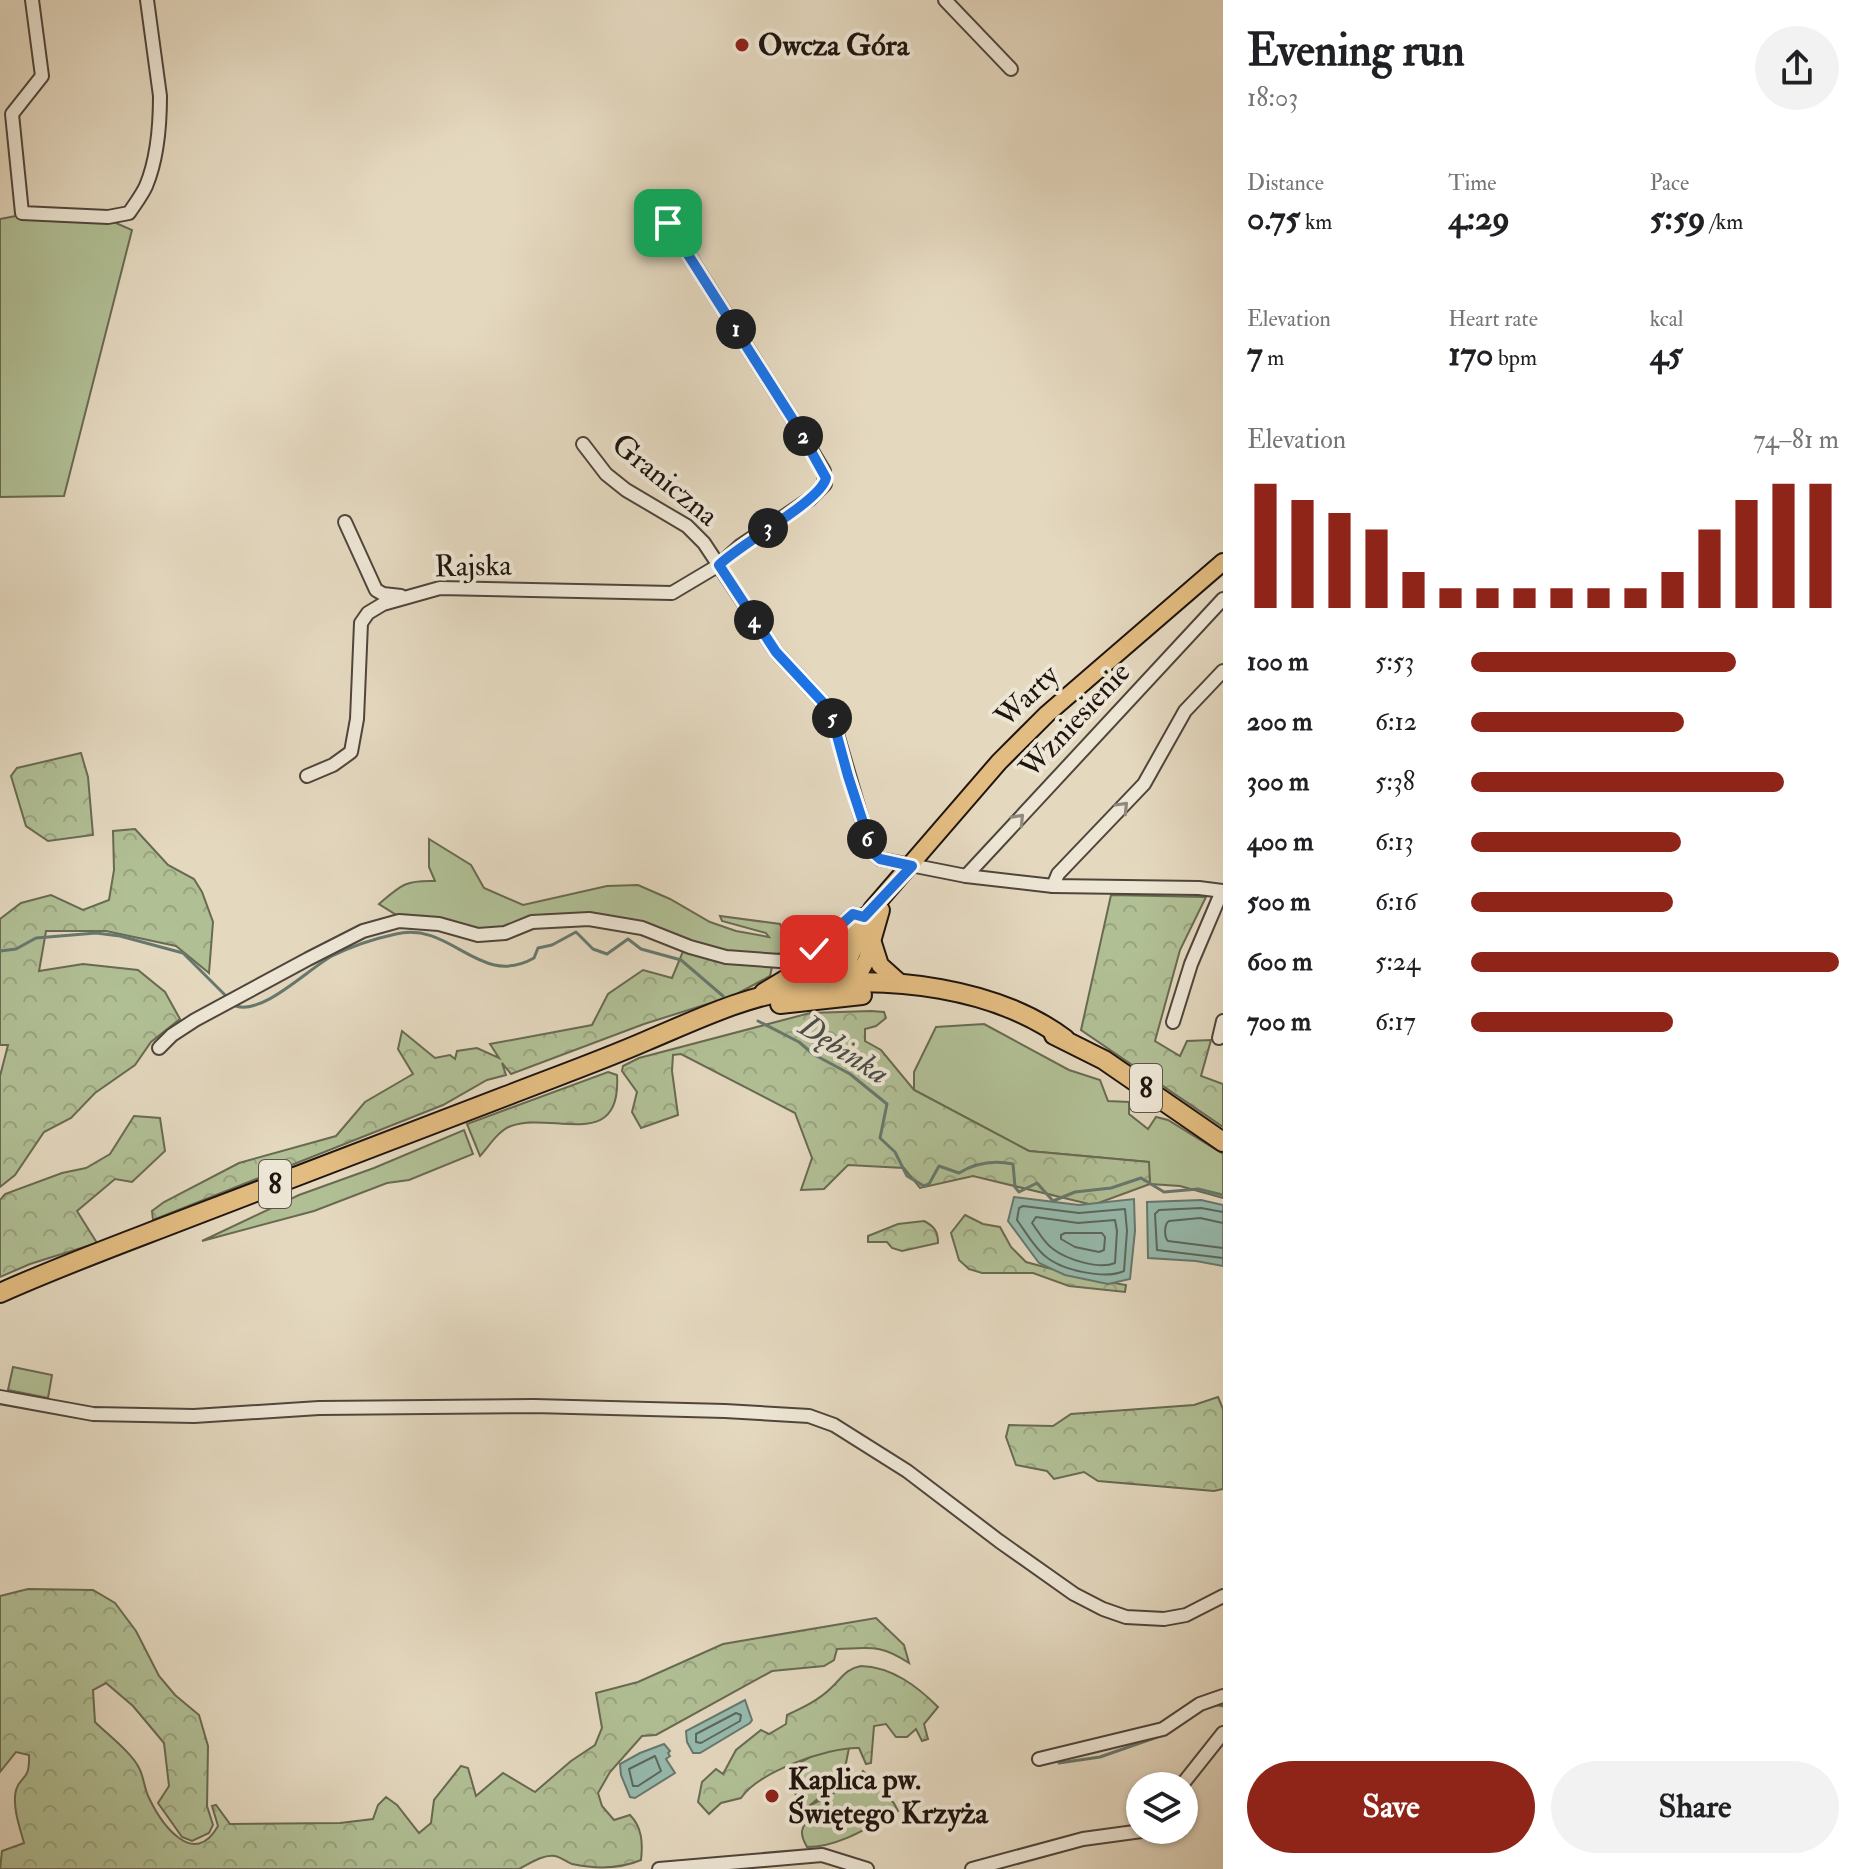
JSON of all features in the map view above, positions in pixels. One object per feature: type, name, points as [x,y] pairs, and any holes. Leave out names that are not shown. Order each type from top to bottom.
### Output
[{"type":"highway","name":"8","points":[[729,1010],[900,983],[966,996],[1025,1019],[1065,1039],[1121,1071],[1223,1142]]},
{"type":"highway","name":"8","points":[[0,1293],[756,997],[813,986],[854,989],[933,999],[1025,1019]]},
{"type":"main road","name":"Warty","points":[[854,989],[849,959],[868,913],[912,866],[999,762],[1040,720],[1221,567]]},
{"type":"main road","name":"Warty","points":[[854,989],[890,890]]},
{"type":"main road","points":[[756,997],[818,959],[868,913]]},
{"type":"main road","points":[[872,941],[880,965],[900,983]]},
{"type":"street","points":[[32,0],[42,76],[12,114],[22,213],[108,217],[129,213],[146,188],[151,173],[160,96],[147,0]]},
{"type":"street","points":[[945,0],[1011,69]]},
{"type":"street","name":"Rajska","points":[[307,776],[333,765],[351,752],[357,719],[361,623],[368,613],[405,596],[440,588],[672,593],[719,565],[740,546],[810,499],[825,484],[824,471],[797,426],[660,210]]},
{"type":"street","name":"Graniczna","points":[[583,444],[606,474],[626,490],[687,526],[719,565],[776,652],[830,710],[873,853],[880,859],[912,866]]},
{"type":"street","points":[[345,522],[376,590],[383,594],[405,596]]},
{"type":"street","name":"Wzniesienie","points":[[966,876],[1223,599]]},
{"type":"street","points":[[1053,886],[1058,874],[1144,784],[1180,717],[1223,671]]},
{"type":"street","points":[[912,866],[1053,886],[1222,891],[1191,964],[1173,1022]]},
{"type":"street","points":[[159,1048],[195,1020],[308,959],[363,931],[399,921],[439,924],[478,935],[505,933],[532,922],[589,919],[642,928],[726,957],[780,961],[807,954],[853,914],[868,913]]},
{"type":"street","points":[[1219,1038],[1223,1021]]},
{"type":"street","points":[[0,1397],[74,1412],[107,1414],[194,1416],[319,1408],[548,1406],[809,1416],[834,1425],[907,1471],[1074,1594],[1103,1609],[1126,1617],[1164,1619],[1186,1615],[1223,1596]]},
{"type":"street","points":[[1039,1759],[1163,1729],[1200,1704],[1223,1696]]},
{"type":"street","points":[[1192,1772],[1223,1733]]},
{"type":"street","points":[[972,1869],[1083,1839],[1126,1833]]},
{"type":"street","points":[[659,1869],[822,1855],[867,1869]]},
{"type":"green space","points":[[21,215],[107,219],[132,230],[64,496],[0,497],[0,219]]},
{"type":"green space","points":[[81,753],[88,777],[93,835],[48,841],[26,826],[11,776],[17,768]]},
{"type":"green space","points":[[135,829],[168,865],[194,879],[202,892],[213,922],[209,973],[176,946],[106,931],[46,931],[39,971],[83,964],[138,970],[165,992],[180,1019],[151,1042],[135,1065],[95,1093],[71,1118],[44,1132],[15,1175],[0,1187],[0,1076],[8,1045],[0,1045],[0,919],[21,903],[51,895],[83,910],[109,900],[114,870],[113,831]]},
{"type":"green space","points":[[429,839],[471,865],[484,888],[523,905],[607,886],[638,885],[710,922],[736,931],[769,937],[766,933],[722,921],[720,916],[780,924],[792,951],[762,957],[728,952],[691,943],[620,918],[587,915],[503,930],[398,916],[379,904],[404,885],[435,881],[429,867]]},
{"type":"green space","points":[[1111,895],[1206,897],[1180,950],[1155,1041],[1180,1056],[1187,1041],[1211,1040],[1201,1076],[1223,1084],[1223,1127],[1081,1030]]},
{"type":"green space","points":[[684,949],[728,961],[772,967],[770,976],[733,996],[644,1024],[511,1074],[502,1063],[506,1075],[487,1080],[443,1105],[153,1220],[152,1211],[164,1202],[239,1163],[336,1136],[365,1102],[413,1074],[398,1049],[402,1031],[435,1058],[450,1055],[455,1059],[457,1051],[477,1048],[499,1058],[490,1044],[592,1025],[608,994],[643,970],[672,978]]},
{"type":"green space","points":[[884,1012],[886,1018],[876,1026],[865,1029],[865,1041],[881,1050],[914,1090],[1029,1151],[1149,1162],[1150,1184],[1093,1205],[973,1176],[920,1188],[904,1168],[848,1165],[824,1189],[801,1190],[812,1158],[795,1113],[681,1054],[673,1055],[672,1071],[678,1115],[641,1128],[632,1112],[637,1092],[622,1071],[623,1066],[639,1058],[810,1013]]},
{"type":"green space","points":[[984,1024],[1069,1070],[1100,1080],[1108,1101],[1129,1102],[1129,1114],[1148,1129],[1156,1117],[1168,1120],[1223,1154],[1223,1198],[1180,1186],[1150,1184],[1148,1162],[1029,1151],[914,1090],[914,1072],[936,1027]]},
{"type":"green space","points":[[608,1072],[617,1075],[616,1099],[608,1114],[581,1124],[528,1123],[511,1126],[498,1135],[480,1156],[467,1124]]},
{"type":"green space","points":[[134,1116],[160,1118],[165,1151],[132,1182],[115,1179],[77,1211],[97,1243],[0,1277],[0,1200],[5,1194],[62,1173],[86,1168],[110,1154]]},
{"type":"green space","points":[[464,1130],[473,1154],[409,1180],[387,1183],[314,1211],[202,1241],[299,1195]]},
{"type":"green space","points":[[965,1215],[983,1224],[1000,1227],[1011,1247],[1026,1262],[1126,1285],[1125,1292],[1069,1286],[1033,1273],[982,1273],[969,1269],[959,1260],[951,1233]]},
{"type":"green space","points":[[924,1221],[935,1229],[938,1243],[902,1251],[892,1248],[887,1242],[868,1242],[868,1236],[898,1224]]},
{"type":"green space","points":[[13,1367],[52,1375],[48,1398],[8,1390]]},
{"type":"green space","points":[[1218,1397],[1223,1409],[1223,1489],[1214,1491],[1098,1481],[1084,1472],[1054,1479],[1047,1471],[1016,1465],[1006,1437],[1009,1425],[1053,1426],[1071,1414],[1194,1405]]},
{"type":"green space","points":[[28,1589],[93,1590],[115,1603],[136,1631],[159,1676],[175,1695],[199,1715],[208,1746],[207,1806],[213,1825],[209,1833],[192,1841],[182,1837],[158,1803],[169,1786],[164,1743],[133,1706],[106,1683],[93,1690],[95,1722],[136,1762],[149,1798],[162,1820],[179,1838],[199,1844],[209,1838],[218,1826],[212,1806],[216,1805],[230,1824],[340,1823],[373,1819],[378,1805],[386,1797],[397,1805],[419,1833],[431,1823],[434,1800],[461,1766],[468,1768],[476,1796],[503,1773],[535,1792],[595,1745],[602,1728],[596,1693],[638,1682],[723,1644],[876,1618],[904,1645],[909,1663],[882,1650],[837,1649],[834,1660],[824,1666],[772,1671],[656,1735],[642,1736],[610,1772],[598,1793],[602,1806],[614,1820],[630,1815],[639,1830],[641,1860],[625,1865],[581,1866],[546,1856],[519,1869],[0,1869],[2,1851],[24,1843],[15,1797],[18,1785],[28,1770],[29,1755],[16,1752],[0,1772],[0,1596]]},
{"type":"green space","points":[[861,1666],[883,1670],[903,1679],[938,1707],[924,1724],[928,1739],[922,1741],[916,1729],[907,1737],[896,1737],[886,1724],[874,1726],[871,1763],[866,1764],[859,1748],[830,1752],[778,1770],[750,1788],[741,1798],[721,1803],[709,1814],[698,1802],[702,1782],[716,1769],[723,1774],[736,1750],[761,1730],[769,1734],[786,1724],[787,1715],[816,1700],[847,1672]]},
{"type":"green space","points":[[849,1748],[843,1778],[809,1806],[855,1782],[863,1771],[898,1811],[843,1840],[807,1847],[802,1831],[809,1817],[789,1823],[796,1811],[795,1765],[816,1754]]},
{"type":"water","points":[[1014,1197],[1079,1205],[1134,1199],[1135,1231],[1130,1279],[1108,1284],[1065,1275],[1039,1263],[1008,1221]]},
{"type":"water","points":[[1201,1200],[1223,1205],[1223,1266],[1148,1258],[1147,1202]]},
{"type":"water","points":[[745,1700],[752,1720],[750,1723],[700,1753],[693,1753],[686,1731]]},
{"type":"water","points":[[664,1744],[670,1751],[666,1759],[675,1773],[635,1798],[630,1797],[620,1764]]},
{"type":"waterway","name":"Dębinka","points":[[236,1006],[247,1007],[272,998],[322,962],[347,949],[387,936],[416,933],[433,937],[497,966],[515,965],[534,958],[538,948],[552,945],[576,932],[593,949],[607,954],[628,939],[641,949],[681,960],[723,996]]},
{"type":"waterway","name":"Dębinka","points":[[0,951],[16,949],[36,938],[96,933],[120,936],[183,953],[227,997]]},
{"type":"waterway","name":"Dębinka","points":[[758,1021],[850,1074],[887,1104],[880,1138],[895,1152],[907,1176],[924,1186],[929,1184],[939,1166],[959,1173],[985,1163],[999,1162],[1013,1164],[1015,1187],[1019,1192],[1037,1183],[1053,1201],[1075,1192],[1111,1188],[1141,1178],[1164,1192],[1198,1189],[1223,1195]]},
{"type":"waterway","points":[[1213,1704],[1223,1706]]},
{"type":"waterway","points":[[1059,1763],[1100,1757],[1163,1735]]},
{"type":"place","name":"Owcza Góra","points":[[742,45]]},
{"type":"place","name":"Kaplica pw. Świętego Krzyża","points":[[772,1796]]},
{"type":"route","points":[[668,223],[797,426],[826,478],[821,490],[810,499],[740,546],[719,565],[776,652],[830,710],[873,853],[880,859],[912,866],[864,917],[853,914],[814,949]]}]
